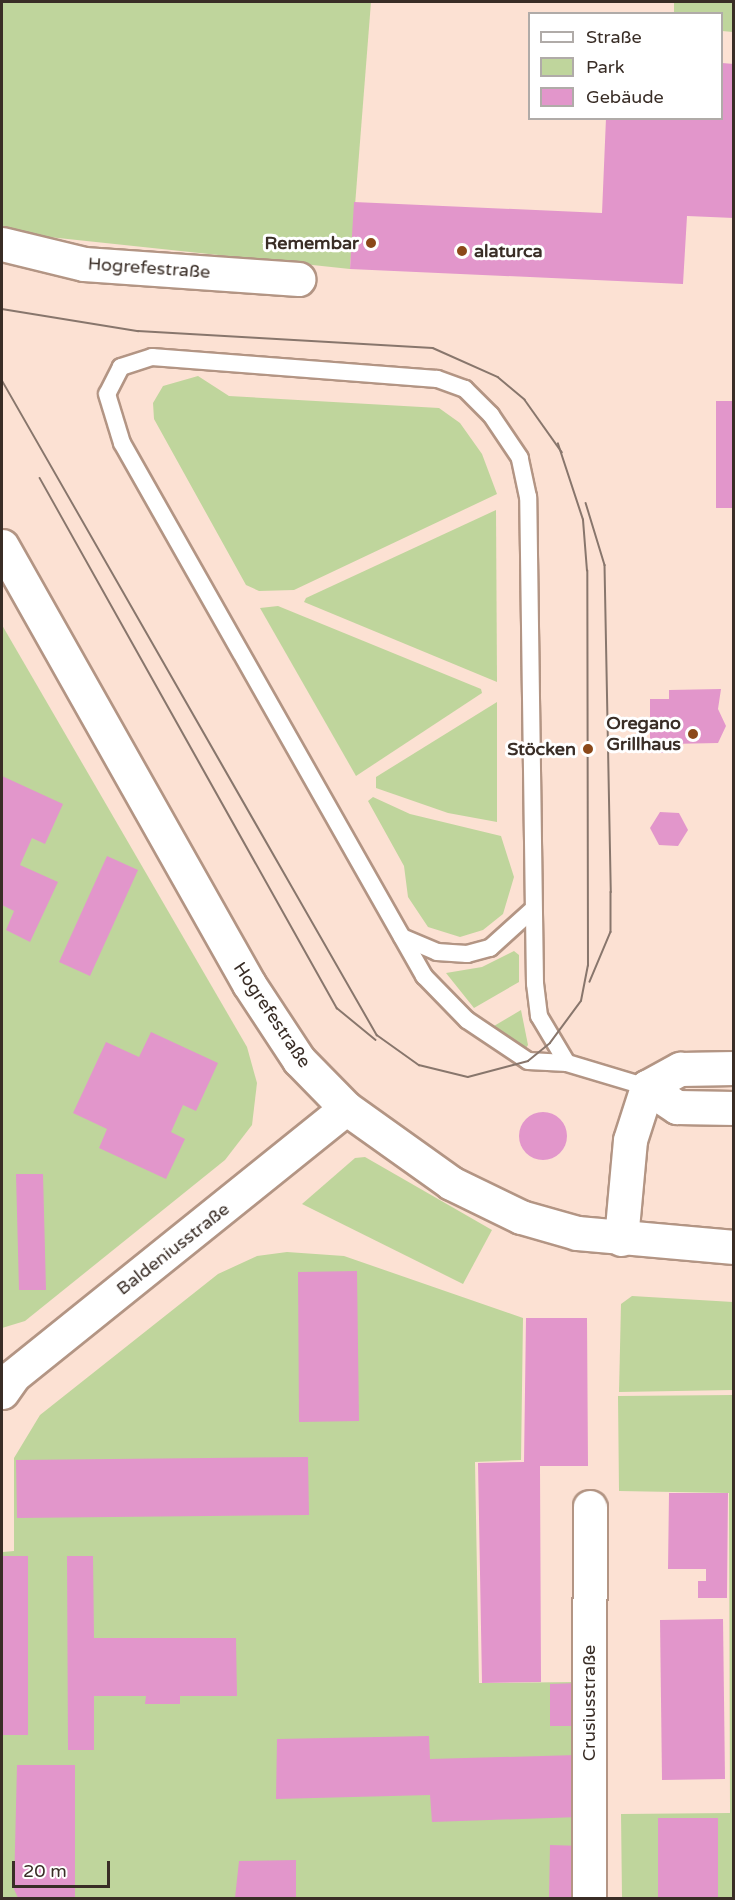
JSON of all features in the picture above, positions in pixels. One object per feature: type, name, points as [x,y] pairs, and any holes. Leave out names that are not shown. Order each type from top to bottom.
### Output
[{"type":"street","name":"Hogrefestraße","points":[[2,244],[84,264],[298,279]]},
{"type":"street","name":"Hogrefestraße","points":[[2,546],[249,984],[299,1060],[346,1108],[451,1183],[511,1212],[578,1233],[621,1239],[734,1247]]},
{"type":"street","points":[[621,1239],[630,1140],[647,1087],[680,1069],[734,1068]]},
{"type":"street","points":[[647,1087],[677,1107],[734,1108]]},
{"type":"street","name":"Baldeniusstraße","points":[[2,1392],[13,1376],[346,1108]]},
{"type":"street","name":"Crusiusstraße","points":[[589,1899],[590,1507]]},
{"type":"lane","points":[[567,1063],[539,1016],[531,911],[528,497],[520,458],[491,415],[465,389],[437,379],[152,357],[121,367],[107,394],[122,442],[424,976],[466,1020],[528,1061],[567,1063],[647,1087]]},
{"type":"lane","points":[[402,937],[437,952],[467,954],[490,948],[531,911]]},
{"type":"green space","points":[[2,2],[371,2],[350,269],[30,235],[2,227]]},
{"type":"green space","points":[[674,2],[733,2],[733,32],[723,31],[723,12],[674,12]]},
{"type":"green space","points":[[198,376],[229,396],[439,408],[460,423],[482,454],[497,494],[294,590],[259,591],[246,585],[154,419],[153,403],[163,386]]},
{"type":"green space","points":[[496,510],[497,682],[304,602],[306,598]]},
{"type":"green space","points":[[278,606],[481,689],[482,693],[356,776],[260,608]]},
{"type":"green space","points":[[2,625],[247,1047],[257,1083],[252,1125],[225,1160],[25,1321],[2,1328]]},
{"type":"green space","points":[[497,702],[497,822],[448,813],[376,788],[376,777]]},
{"type":"green space","points":[[373,797],[410,814],[501,836],[514,877],[503,914],[483,930],[460,937],[428,927],[408,897],[404,866],[368,801]]},
{"type":"green space","points":[[514,951],[519,955],[519,982],[474,1008],[446,973],[482,967]]},
{"type":"green space","points":[[521,1010],[528,1045],[526,1048],[494,1026]]},
{"type":"green space","points":[[365,1157],[492,1230],[463,1284],[302,1204],[355,1158]]},
{"type":"green space","points":[[287,1252],[344,1256],[523,1318],[521,1460],[475,1462],[479,1683],[580,1682],[583,1898],[2,1898],[3,1552],[14,1551],[14,1458],[40,1415],[218,1274],[257,1256]]},
{"type":"green space","points":[[632,1296],[733,1302],[733,1390],[619,1392],[621,1304]]},
{"type":"green space","points":[[733,1395],[733,1898],[622,1898],[621,1814],[730,1813],[729,1493],[619,1491],[618,1396]]},
{"type":"building","points":[[723,63],[734,64],[734,218],[687,216],[683,284],[350,269],[354,202],[602,213],[606,120],[723,120]]},
{"type":"building","points":[[716,401],[734,401],[734,508],[716,508]]},
{"type":"building","points":[[721,689],[718,709],[726,726],[718,743],[670,744],[670,753],[650,753],[650,699],[669,699],[669,690]]},
{"type":"building","points":[[2,776],[63,804],[45,844],[32,838],[20,865],[58,882],[30,942],[6,930],[14,911],[2,905]]},
{"type":"building","points":[[660,812],[679,813],[688,830],[678,846],[659,845],[650,828]]},
{"type":"building","points":[[107,856],[138,870],[90,976],[59,962]]},
{"type":"building","points":[[151,1032],[218,1063],[196,1111],[183,1105],[171,1132],[185,1139],[166,1179],[99,1148],[107,1129],[73,1113],[106,1042],[139,1057]]},
{"type":"building","points":[[538,1112],[548,1112],[560,1119],[567,1131],[567,1141],[560,1153],[548,1160],[538,1160],[523,1149],[519,1141],[519,1131],[530,1116]]},
{"type":"building","points":[[16,1174],[43,1174],[46,1290],[19,1290]]},
{"type":"building","points":[[357,1271],[359,1421],[299,1422],[298,1272]]},
{"type":"building","points":[[526,1318],[587,1318],[588,1466],[540,1466],[541,1682],[482,1683],[478,1463],[524,1462]]},
{"type":"building","points":[[308,1457],[309,1515],[17,1518],[16,1460]]},
{"type":"building","points":[[669,1493],[728,1493],[727,1598],[698,1598],[698,1581],[706,1581],[706,1569],[668,1569]]},
{"type":"building","points":[[2,1556],[28,1556],[28,1735],[2,1735]]},
{"type":"building","points":[[67,1556],[93,1556],[94,1638],[236,1638],[237,1696],[180,1696],[180,1704],[145,1704],[146,1696],[94,1696],[94,1750],[68,1750]]},
{"type":"building","points":[[723,1619],[725,1779],[662,1780],[660,1620]]},
{"type":"building","points":[[579,1683],[579,1726],[550,1726],[550,1684]]},
{"type":"building","points":[[429,1736],[430,1759],[577,1755],[579,1817],[432,1822],[430,1795],[276,1799],[277,1739]]},
{"type":"building","points":[[17,1765],[75,1765],[75,1898],[18,1898],[14,1889]]},
{"type":"building","points":[[658,1818],[718,1818],[718,1898],[658,1898]]},
{"type":"building","points":[[550,1845],[583,1846],[583,1898],[549,1898]]},
{"type":"building","points":[[296,1860],[296,1898],[235,1898],[239,1861]]},
{"type":"tram line","points":[[2,309],[138,331],[433,348],[498,377],[525,400],[562,452]]},
{"type":"tram line","points":[[2,380],[377,1035],[419,1065],[468,1077],[528,1061],[550,1043],[581,1001],[588,966],[587,571],[583,520],[558,444]]},
{"type":"tram line","points":[[40,478],[337,1008],[376,1040]]},
{"type":"tram line","points":[[586,503],[605,565],[611,892],[611,932],[590,982]]},
{"type":"place","name":"Remembar","points":[[371,243]]},
{"type":"place","name":"alaturca","points":[[462,251]]},
{"type":"place","name":"Oregano Grillhaus","points":[[693,734]]},
{"type":"place","name":"Stöcken","points":[[588,749]]}]
